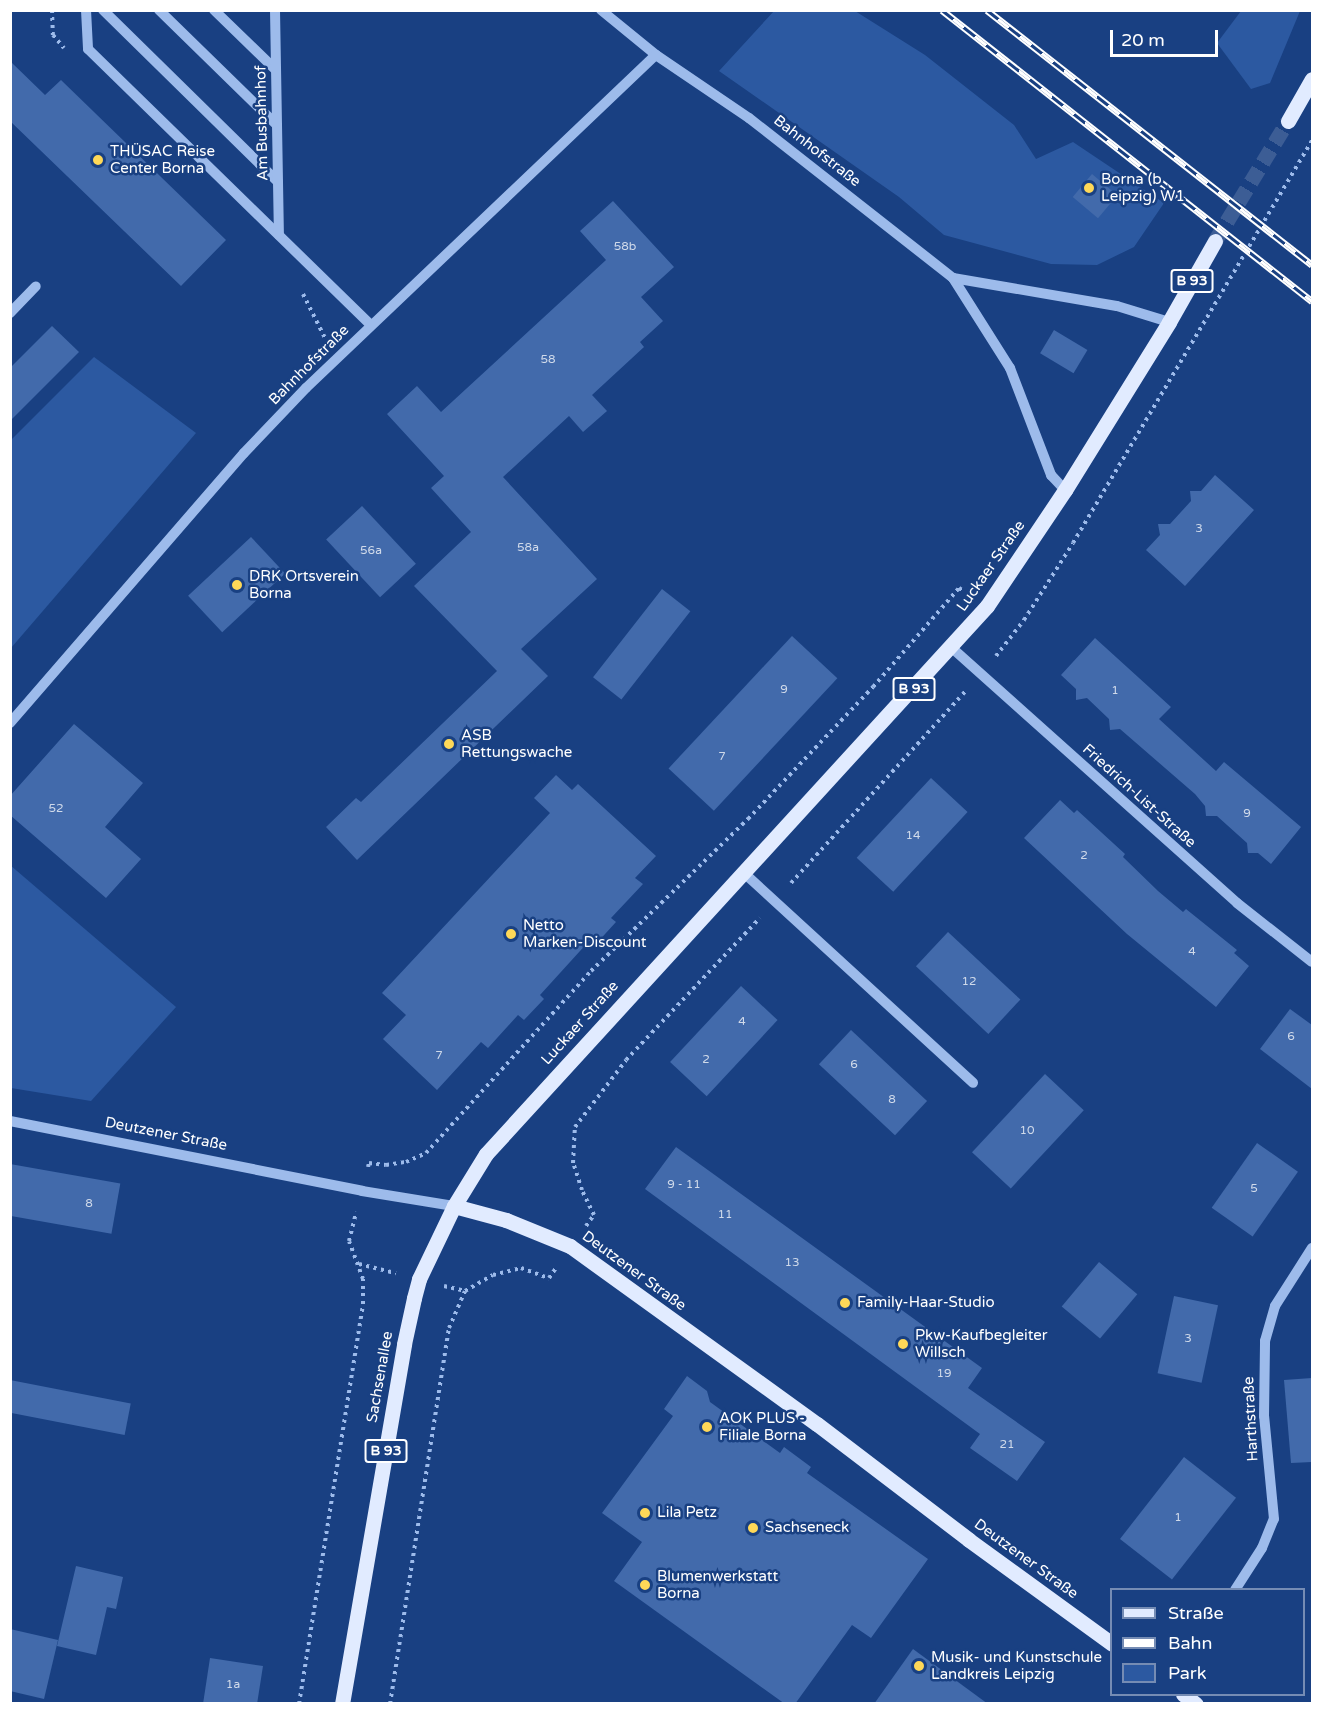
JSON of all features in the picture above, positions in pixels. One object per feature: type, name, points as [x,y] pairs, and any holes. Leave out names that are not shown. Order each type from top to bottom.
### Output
[{"type":"main road","points":[[1288,121],[1312,79]]},
{"type":"main road","name":"Luckaer Straße","points":[[454,1206],[486,1154],[987,606],[1065,490],[1169,322],[1215,241]]},
{"type":"main road","name":"Deutzener Straße","points":[[454,1206],[506,1220],[570,1246],[817,1424],[969,1540],[1110,1643]]},
{"type":"main road","name":"Sachsenallee","points":[[342,1704],[404,1344],[414,1298],[419,1279],[454,1206]]},
{"type":"street","name":"Am Busbahnhof","points":[[86,10],[88,49],[371,325]]},
{"type":"street","points":[[103,10],[278,182]]},
{"type":"street","points":[[159,10],[277,125]]},
{"type":"street","points":[[214,10],[276,70]]},
{"type":"street","name":"Bahnhofstraße","points":[[601,10],[656,55],[749,118],[954,278],[1010,368],[1051,475],[1065,490]]},
{"type":"street","name":"Am Busbahnhof","points":[[273,12],[279,235]]},
{"type":"street","name":"Bahnhofstraße","points":[[10,723],[244,453],[371,325],[656,55]]},
{"type":"street","name":"Bahnhofstraße","points":[[954,278],[1117,306],[1169,322]]},
{"type":"street","points":[[10,313],[36,286]]},
{"type":"street","name":"Friedrich-List-Straße","points":[[951,648],[1237,903],[1312,961]]},
{"type":"street","points":[[743,872],[973,1083]]},
{"type":"street","name":"Deutzener Straße","points":[[10,1121],[362,1191],[454,1206]]},
{"type":"street","name":"Harthstraße","points":[[1236,1588],[1262,1548],[1274,1519],[1264,1416],[1265,1341],[1275,1306],[1312,1248]]},
{"type":"path","points":[[594,1215],[573,1164],[575,1127],[626,1060],[775,901],[981,674],[1024,620],[1073,543],[1312,140]]},
{"type":"path","points":[[390,1704],[449,1328],[465,1291],[494,1275],[521,1268],[549,1278]]},
{"type":"green space","points":[[774,11],[855,11],[925,55],[1014,125],[1036,159],[1073,142],[1164,203],[1134,247],[1097,265],[1051,264],[944,235],[899,197],[719,71]]},
{"type":"green space","points":[[1241,11],[1300,11],[1270,83],[1251,89],[1217,43]]},
{"type":"green space","points":[[94,357],[196,433],[11,648],[11,440]]},
{"type":"green space","points":[[10,865],[176,1007],[91,1101],[11,1088]]},
{"type":"building","name":"THÜSAC Reise Center Borna","points":[[10,61],[45,95],[61,80],[226,240],[181,286],[10,121]]},
{"type":"building","name":"Borna (b Leipzig) W1","points":[[1092,174],[1117,195],[1098,218],[1073,197]]},
{"type":"building","points":[[613,201],[674,267],[641,297],[663,321],[640,342],[644,347],[592,395],[607,411],[583,432],[569,416],[503,477],[597,579],[521,649],[548,676],[357,860],[326,827],[356,798],[361,802],[497,671],[414,586],[471,532],[431,488],[444,476],[387,414],[417,386],[441,412],[606,260],[580,231]]},
{"type":"building","points":[[52,326],[79,352],[10,421],[10,368]]},
{"type":"building","points":[[1054,330],[1087,350],[1074,373],[1040,353]]},
{"type":"building","points":[[1215,475],[1254,510],[1185,586],[1146,550],[1160,535],[1158,524],[1170,524],[1191,501],[1190,491],[1201,491]]},
{"type":"building","points":[[362,506],[416,564],[380,597],[326,539]]},
{"type":"building","name":"DRK Ortsverein Borna","points":[[251,537],[285,574],[222,632],[188,596]]},
{"type":"building","points":[[662,589],[690,611],[621,699],[593,677]]},
{"type":"building","points":[[792,636],[837,678],[714,811],[669,768]]},
{"type":"building","points":[[1095,638],[1171,707],[1159,719],[1216,771],[1224,762],[1301,827],[1271,864],[1258,853],[1248,853],[1247,843],[1217,816],[1206,816],[1205,806],[1195,794],[1120,729],[1110,730],[1109,719],[1087,698],[1076,700],[1076,689],[1061,675]]},
{"type":"building","points":[[74,724],[143,783],[105,827],[141,859],[106,898],[10,815],[10,796]]},
{"type":"building","points":[[556,775],[572,790],[578,784],[656,856],[635,878],[643,884],[611,918],[616,922],[595,945],[590,940],[540,995],[544,999],[524,1020],[518,1015],[488,1048],[481,1042],[437,1090],[383,1039],[406,1015],[382,993],[550,813],[534,798]]},
{"type":"building","points":[[931,778],[968,812],[893,892],[857,858]]},
{"type":"building","points":[[1060,800],[1074,813],[1077,810],[1125,854],[1123,857],[1158,891],[1183,912],[1186,909],[1237,950],[1234,953],[1249,966],[1216,1007],[1127,934],[1024,838]]},
{"type":"building","points":[[948,932],[1020,1000],[988,1034],[916,966]]},
{"type":"building","points":[[741,986],[778,1020],[707,1096],[670,1062]]},
{"type":"building","points":[[1290,1009],[1312,1025],[1312,1089],[1260,1049]]},
{"type":"building","points":[[851,1030],[927,1101],[895,1135],[819,1064]]},
{"type":"building","points":[[1045,1074],[1084,1110],[1011,1188],[972,1152]]},
{"type":"building","points":[[1257,1143],[1298,1172],[1253,1236],[1212,1208]]},
{"type":"building","points":[[676,1147],[982,1368],[968,1388],[1045,1442],[1017,1481],[970,1448],[980,1434],[645,1189]]},
{"type":"building","points":[[10,1164],[120,1183],[111,1234],[10,1216]]},
{"type":"building","points":[[1099,1262],[1137,1294],[1100,1339],[1062,1306]]},
{"type":"building","points":[[1174,1296],[1218,1305],[1202,1383],[1158,1373]]},
{"type":"building","name":"Sachseneck","points":[[687,1376],[707,1391],[710,1402],[780,1453],[784,1447],[811,1467],[807,1473],[928,1559],[871,1638],[852,1625],[795,1704],[785,1704],[614,1581],[642,1542],[602,1513],[673,1416],[664,1409]]},
{"type":"building","points":[[1312,1378],[1312,1462],[1291,1463],[1284,1380]]},
{"type":"building","points":[[10,1380],[131,1403],[125,1435],[10,1413]]},
{"type":"building","points":[[1184,1457],[1236,1498],[1172,1580],[1120,1539]]},
{"type":"building","points":[[76,1566],[123,1577],[116,1609],[107,1607],[96,1655],[57,1646]]},
{"type":"building","points":[[10,1629],[58,1640],[44,1699],[10,1691]]},
{"type":"building","name":"Musik- und Kunstschule Landkreis Leipzig","points":[[913,1649],[988,1704],[874,1704]]},
{"type":"building","points":[[210,1658],[263,1666],[257,1704],[203,1704]]},
{"type":"tunnel","points":[[1215,241],[1288,121]]},
{"type":"railway","points":[[942,10],[1312,301]]},
{"type":"railway","points":[[987,10],[1312,265]]},
{"type":"place","name":"THÜSAC Reise Center Borna","points":[[98,160]]},
{"type":"place","name":"Borna (b Leipzig) W1","points":[[1089,188]]},
{"type":"place","name":"DRK Ortsverein Borna","points":[[237,585]]},
{"type":"place","name":"ASB Rettungswache","points":[[449,744]]},
{"type":"place","name":"Netto Marken-Discount","points":[[511,934]]},
{"type":"place","name":"Family-Haar-Studio","points":[[845,1303]]},
{"type":"place","name":"Pkw-Kaufbegleiter Willsch","points":[[903,1344]]},
{"type":"place","name":"AOK PLUS - Filiale Borna","points":[[707,1427]]},
{"type":"place","name":"Lila Petz","points":[[645,1513]]},
{"type":"place","name":"Sachseneck","points":[[753,1528]]},
{"type":"place","name":"Blumenwerkstatt Borna","points":[[645,1585]]},
{"type":"place","name":"Musik- und Kunstschule Landkreis Leipzig","points":[[919,1666]]}]
